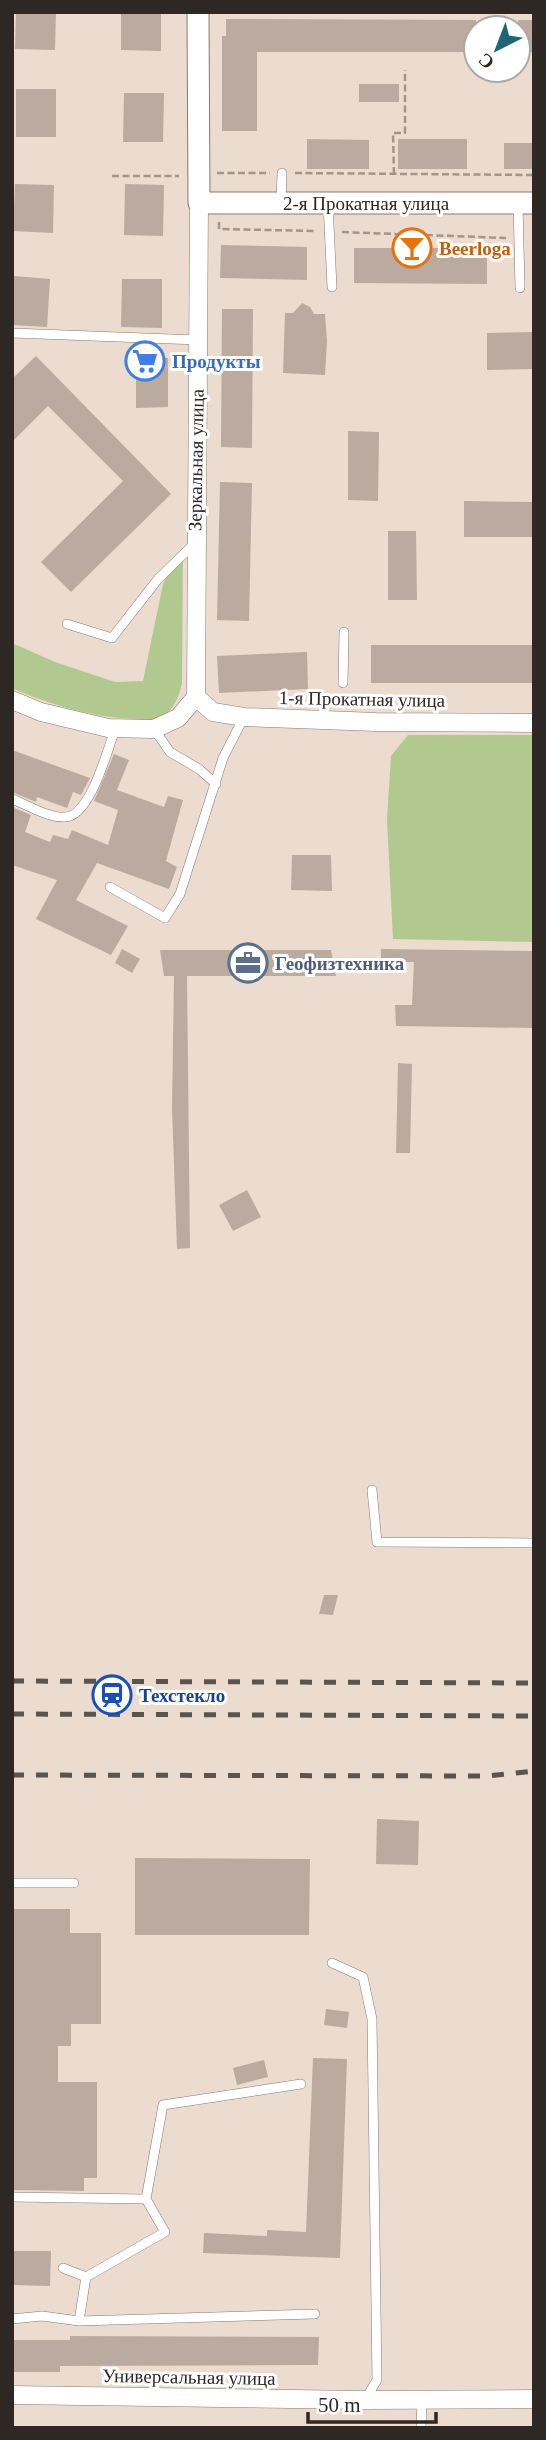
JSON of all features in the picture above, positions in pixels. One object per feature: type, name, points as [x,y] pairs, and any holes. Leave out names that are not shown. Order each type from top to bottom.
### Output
[{"type":"street","name":"Зеркальная улица","points":[[196,697],[198,340],[209,203],[198,12]]},
{"type":"street","name":"2-я Прокатная улица","points":[[209,203],[526,203]]},
{"type":"street","name":"1-я Прокатная улица","points":[[196,697],[213,712],[244,717],[376,722],[534,723]]},
{"type":"street","points":[[12,700],[41,712],[115,729],[154,729],[178,718],[196,697]]},
{"type":"street","name":"Универсальная улица","points":[[12,2395],[365,2400],[534,2399]]},
{"type":"lane","points":[[277,173],[281,203]]},
{"type":"lane","points":[[328,203],[332,288]]},
{"type":"lane","points":[[520,288],[519,239],[526,203]]},
{"type":"lane","points":[[12,332],[198,340]]},
{"type":"lane","points":[[67,624],[111,638],[158,579],[196,542]]},
{"type":"lane","points":[[343,683],[344,632]]},
{"type":"lane","points":[[110,887],[165,918],[180,894],[223,758],[244,717]]},
{"type":"lane","points":[[12,799],[54,816],[67,818],[77,812],[87,800],[115,729]]},
{"type":"lane","points":[[154,729],[170,752],[199,769],[216,784]]},
{"type":"lane","points":[[372,1490],[377,1542],[534,1543]]},
{"type":"lane","points":[[12,1883],[74,1883]]},
{"type":"lane","points":[[332,1963],[363,1977],[372,2018],[377,2380],[365,2400]]},
{"type":"lane","points":[[86,2277],[165,2232],[146,2199],[163,2105],[301,2084]]},
{"type":"lane","points":[[12,2197],[146,2199]]},
{"type":"lane","points":[[63,2268],[86,2277]]},
{"type":"lane","points":[[79,2321],[86,2277]]},
{"type":"lane","points":[[12,2319],[42,2316],[79,2321],[315,2314]]},
{"type":"lane","points":[[421,2428],[422,2400]]},
{"type":"path","points":[[394,174],[393,133],[405,133],[405,70]]},
{"type":"path","points":[[112,176],[277,173]]},
{"type":"path","points":[[295,173],[534,175]]},
{"type":"path","points":[[209,174],[209,203],[219,229],[519,239]]},
{"type":"green space","points":[[183,547],[182,683],[177,700],[166,714],[150,721],[102,716],[56,705],[12,688],[12,643],[55,662],[115,682],[143,681],[163,584]]},
{"type":"green space","points":[[408,735],[534,735],[534,942],[393,939],[387,819],[391,756]]},
{"type":"building","points":[[16,12],[56,12],[55,50],[15,49]]},
{"type":"building","points":[[121,12],[161,12],[161,51],[121,50]]},
{"type":"building","points":[[226,19],[462,20],[462,52],[257,52],[257,131],[222,131],[222,36],[226,36]]},
{"type":"building","points":[[532,20],[534,20],[532,52]]},
{"type":"building","points":[[359,84],[399,84],[399,102],[359,102]]},
{"type":"building","points":[[16,89],[56,89],[56,137],[16,137]]},
{"type":"building","points":[[124,93],[164,93],[163,142],[123,142]]},
{"type":"building","points":[[307,139],[369,140],[369,169],[307,169]]},
{"type":"building","points":[[398,139],[467,139],[467,169],[398,169]]},
{"type":"building","points":[[504,143],[534,143],[534,169],[504,169]]},
{"type":"building","points":[[15,184],[54,185],[53,233],[13,231]]},
{"type":"building","points":[[125,184],[164,185],[163,236],[124,235]]},
{"type":"building","points":[[221,245],[307,247],[307,280],[220,278]]},
{"type":"building","points":[[354,248],[487,248],[487,284],[354,283]]},
{"type":"building","points":[[14,276],[50,279],[47,327],[12,325]]},
{"type":"building","points":[[122,279],[162,279],[162,328],[121,327]]},
{"type":"building","points":[[302,303],[310,307],[314,314],[325,314],[325,375],[283,373],[285,313],[293,313]]},
{"type":"building","points":[[222,309],[253,309],[252,448],[221,447]]},
{"type":"building","points":[[534,332],[534,369],[487,370],[487,333]]},
{"type":"building","points":[[36,356],[171,494],[71,592],[41,562],[123,481],[48,406],[12,442],[12,379]]},
{"type":"building","points":[[168,358],[168,407],[136,408],[136,359]]},
{"type":"building","points":[[348,431],[379,432],[378,501],[348,500]]},
{"type":"building","points":[[220,482],[252,483],[249,621],[217,620]]},
{"type":"building","points":[[464,501],[534,502],[534,537],[464,537]]},
{"type":"building","points":[[388,531],[416,531],[417,600],[388,600]]},
{"type":"building","points":[[371,645],[534,645],[534,683],[371,683]]},
{"type":"building","points":[[307,652],[308,689],[219,693],[217,656]]},
{"type":"building","points":[[12,750],[90,778],[81,795],[73,792],[67,808],[37,797],[36,802],[12,792]]},
{"type":"building","points":[[114,754],[129,760],[117,790],[164,807],[168,796],[183,800],[166,861],[177,867],[169,889],[97,863],[76,900],[128,926],[111,955],[36,919],[57,880],[12,865],[12,807],[31,815],[25,832],[50,842],[53,835],[68,839],[72,830],[108,845],[118,810],[94,801]]},
{"type":"building","points":[[292,855],[331,855],[332,891],[291,890]]},
{"type":"building","points":[[122,949],[140,959],[132,973],[115,963]]},
{"type":"building","points":[[381,949],[534,951],[534,1028],[396,1026],[395,1005],[412,1005],[414,962],[381,962]]},
{"type":"building","points":[[160,950],[331,950],[336,976],[187,976],[190,1248],[177,1249],[172,1108],[174,976],[164,976]]},
{"type":"building","points":[[398,1063],[412,1064],[410,1153],[396,1153]]},
{"type":"building","points":[[247,1190],[261,1217],[233,1231],[219,1205]]},
{"type":"building","points":[[324,1595],[338,1595],[333,1615],[319,1614]]},
{"type":"building","points":[[377,1819],[419,1821],[418,1865],[376,1864]]},
{"type":"building","points":[[135,1858],[310,1859],[309,1935],[135,1935]]},
{"type":"building","points":[[12,1909],[70,1909],[70,1933],[101,1933],[101,2024],[71,2024],[71,2046],[58,2046],[58,2082],[97,2082],[97,2178],[84,2178],[84,2191],[12,2190]]},
{"type":"building","points":[[326,2009],[349,2012],[347,2028],[324,2025]]},
{"type":"building","points":[[313,2058],[347,2059],[340,2258],[203,2253],[204,2233],[267,2236],[267,2230],[306,2232]]},
{"type":"building","points":[[264,2060],[268,2077],[237,2085],[233,2068]]},
{"type":"building","points":[[12,2251],[51,2251],[50,2286],[12,2285]]},
{"type":"building","points":[[70,2336],[319,2337],[318,2365],[60,2366],[60,2372],[12,2372],[12,2340],[70,2340]]},
{"type":"railway","points":[[12,1681],[534,1683]]},
{"type":"railway","points":[[12,1714],[534,1716]]},
{"type":"railway","points":[[12,1775],[488,1776],[534,1771]]},
{"type":"place","name":"Beerloga","points":[[412,248]]},
{"type":"place","name":"Продукты","points":[[145,361]]},
{"type":"place","name":"Геофизтехника","points":[[248,963]]},
{"type":"place","name":"Техстекло","points":[[112,1695]]}]
